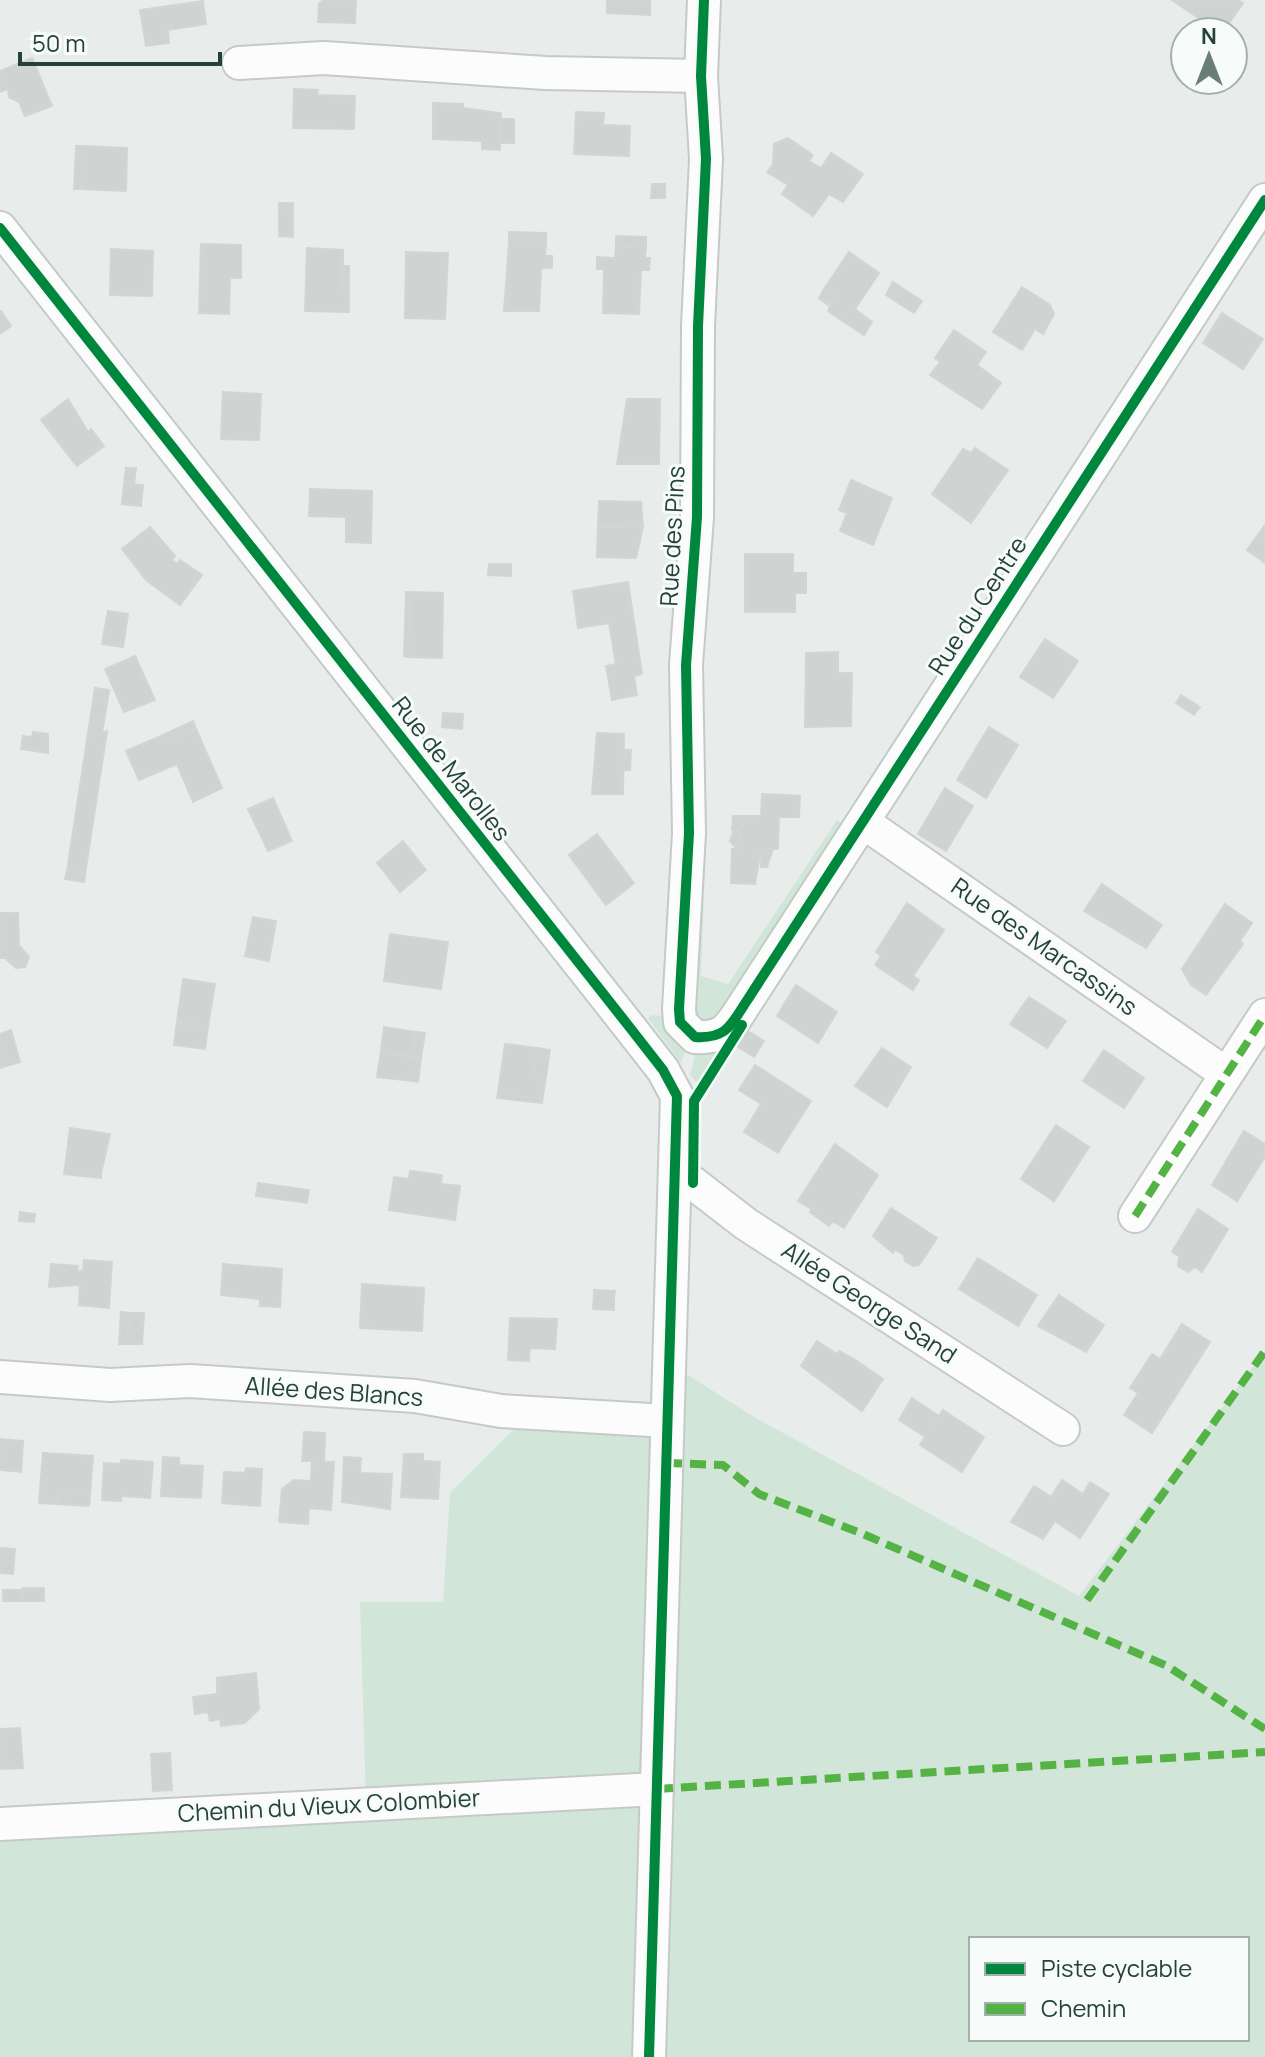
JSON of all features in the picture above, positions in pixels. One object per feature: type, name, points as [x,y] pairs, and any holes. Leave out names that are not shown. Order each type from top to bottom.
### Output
[{"type":"street","name":"Rue des Pins","points":[[704,0],[701,76],[706,159],[698,326],[697,517],[686,665],[689,833],[679,1009],[680,1022],[695,1037],[714,1038],[724,1034]]},
{"type":"street","points":[[239,63],[324,58],[545,73],[701,76]]},
{"type":"street","name":"Rue du Centre","points":[[724,1034],[1265,200]]},
{"type":"street","name":"Rue de Marolles","points":[[0,228],[663,1070],[677,1096],[649,2057]]},
{"type":"street","name":"Rue des Marcassins","points":[[863,822],[1225,1073]]},
{"type":"street","points":[[1135,1216],[1265,1015]]},
{"type":"street","name":"Allée George Sand","points":[[675,1184],[693,1183],[746,1224],[1063,1429]]},
{"type":"street","name":"Allée des Blancs","points":[[0,1377],[110,1385],[190,1381],[415,1396],[501,1411],[667,1412]]},
{"type":"street","name":"Chemin du Vieux Colombier","points":[[0,1824],[657,1789]]},
{"type":"green space","points":[[837,820],[845,826],[711,1030],[689,1016],[697,842],[706,841],[701,976],[728,984]]},
{"type":"green space","points":[[652,1015],[663,1016],[687,1046],[681,1063],[648,1018]]},
{"type":"green space","points":[[697,1047],[718,1048],[699,1085],[690,1075]]},
{"type":"green space","points":[[1265,1351],[1265,2057],[0,2057],[0,1824],[366,1804],[360,1602],[443,1602],[450,1493],[531,1412],[667,1420],[669,1363],[756,1418],[1079,1596]]},
{"type":"building","points":[[323,0],[356,0],[355,23],[318,22],[319,4]]},
{"type":"building","points":[[607,0],[650,0],[650,15],[607,13]]},
{"type":"building","points":[[1172,0],[1238,0],[1243,3],[1234,16],[1196,16]]},
{"type":"building","points":[[203,1],[206,24],[168,30],[169,43],[146,46],[140,10]]},
{"type":"building","points":[[32,58],[52,106],[25,116],[19,102],[9,97],[8,89],[0,92],[0,71]]},
{"type":"building","points":[[294,89],[318,90],[317,95],[355,96],[354,129],[293,128]]},
{"type":"building","points":[[433,103],[463,104],[463,108],[501,113],[500,150],[482,149],[482,141],[433,139]]},
{"type":"building","points":[[576,112],[604,113],[603,125],[630,126],[629,156],[574,154]]},
{"type":"building","points":[[501,119],[514,119],[514,143],[500,143]]},
{"type":"building","points":[[788,138],[813,155],[809,161],[821,168],[831,153],[863,174],[843,202],[829,194],[813,216],[782,194],[788,185],[767,172],[773,165],[774,144]]},
{"type":"building","points":[[76,146],[83,146],[82,189],[74,189]]},
{"type":"building","points":[[83,146],[127,148],[126,191],[82,189]]},
{"type":"building","points":[[652,184],[665,184],[665,198],[651,198]]},
{"type":"building","points":[[279,203],[293,203],[293,212],[279,212]]},
{"type":"building","points":[[279,212],[293,212],[293,237],[279,236]]},
{"type":"building","points":[[509,232],[546,233],[546,244],[509,243]]},
{"type":"building","points":[[616,236],[646,237],[646,247],[616,246]]},
{"type":"building","points":[[509,243],[546,244],[545,256],[552,256],[552,268],[541,268],[539,311],[504,311]]},
{"type":"building","points":[[201,244],[241,245],[241,278],[230,278],[229,314],[199,313]]},
{"type":"building","points":[[616,246],[646,247],[645,258],[650,258],[649,270],[641,270],[639,314],[603,313],[604,269],[597,269],[597,257],[615,258]]},
{"type":"building","points":[[307,248],[343,250],[343,292],[349,292],[349,312],[305,311]]},
{"type":"building","points":[[111,249],[153,251],[152,296],[110,295]]},
{"type":"building","points":[[406,252],[448,253],[445,319],[405,318]]},
{"type":"building","points":[[849,252],[879,273],[855,309],[872,322],[864,335],[828,311],[834,296],[824,289]]},
{"type":"building","points":[[343,266],[349,266],[349,292],[343,292]]},
{"type":"building","points":[[893,282],[922,301],[914,313],[886,295]]},
{"type":"building","points":[[1022,287],[1050,305],[1054,314],[1043,334],[1035,329],[1022,350],[993,332]]},
{"type":"building","points":[[824,289],[834,296],[828,305],[819,298]]},
{"type":"building","points":[[0,311],[11,326],[0,334]]},
{"type":"building","points":[[1222,313],[1263,339],[1243,369],[1203,343]]},
{"type":"building","points":[[954,330],[986,352],[977,365],[1001,383],[982,409],[930,375],[940,362],[935,358]]},
{"type":"building","points":[[223,392],[261,394],[259,440],[221,439]]},
{"type":"building","points":[[68,399],[88,432],[91,429],[104,446],[77,466],[41,420]]},
{"type":"building","points":[[627,399],[660,399],[659,464],[617,464]]},
{"type":"building","points":[[975,448],[1008,470],[971,523],[932,494],[963,449],[971,453]]},
{"type":"building","points":[[126,468],[136,468],[134,484],[124,484]]},
{"type":"building","points":[[851,480],[892,498],[873,545],[840,531],[847,513],[839,510]]},
{"type":"building","points":[[124,484],[143,485],[141,506],[122,504]]},
{"type":"building","points":[[310,489],[372,491],[371,543],[346,542],[346,517],[309,516]]},
{"type":"building","points":[[599,501],[641,502],[643,527],[598,526]]},
{"type":"building","points":[[1265,525],[1265,563],[1247,550]]},
{"type":"building","points":[[598,526],[643,527],[636,558],[597,557]]},
{"type":"building","points":[[150,527],[175,556],[172,560],[177,564],[180,560],[202,575],[180,605],[146,580],[122,549]]},
{"type":"building","points":[[745,554],[793,554],[793,573],[806,573],[806,593],[795,593],[795,612],[745,612]]},
{"type":"building","points":[[489,564],[511,564],[511,576],[488,575]]},
{"type":"building","points":[[628,582],[642,674],[634,676],[637,695],[612,700],[606,666],[616,664],[609,623],[578,628],[573,591]]},
{"type":"building","points":[[406,592],[410,592],[408,657],[404,656]]},
{"type":"building","points":[[410,592],[443,593],[442,658],[408,657]]},
{"type":"building","points":[[108,611],[128,614],[123,647],[102,644]]},
{"type":"building","points":[[1045,639],[1078,661],[1053,698],[1020,677]]},
{"type":"building","points":[[838,652],[838,673],[852,673],[851,726],[805,727],[806,653]]},
{"type":"building","points":[[135,656],[155,700],[124,712],[105,669]]},
{"type":"building","points":[[95,688],[109,690],[107,703],[93,701]]},
{"type":"building","points":[[1181,695],[1200,707],[1194,715],[1176,703]]},
{"type":"building","points":[[93,701],[107,703],[102,733],[87,740]]},
{"type":"building","points":[[443,713],[463,714],[462,729],[442,727]]},
{"type":"building","points":[[193,721],[196,729],[168,741],[165,734]]},
{"type":"building","points":[[989,727],[1018,745],[986,798],[957,780]]},
{"type":"building","points":[[196,729],[222,788],[193,802],[177,764],[139,780],[126,751],[165,734],[168,741]]},
{"type":"building","points":[[107,731],[85,874],[67,871],[87,740]]},
{"type":"building","points":[[33,732],[48,734],[48,753],[21,749],[23,736],[32,737]]},
{"type":"building","points":[[597,733],[624,734],[623,794],[592,794]]},
{"type":"building","points":[[625,750],[631,750],[630,770],[624,770]]},
{"type":"building","points":[[945,788],[973,806],[946,851],[918,834]]},
{"type":"building","points":[[762,794],[800,796],[799,817],[779,817],[778,849],[761,849],[755,884],[731,883],[732,849],[737,849],[741,836],[738,830],[732,830],[733,816],[761,816]]},
{"type":"building","points":[[273,798],[292,841],[268,851],[248,809]]},
{"type":"building","points":[[734,830],[741,836],[737,849],[730,841]]},
{"type":"building","points":[[597,834],[634,883],[606,905],[569,855]]},
{"type":"building","points":[[403,841],[426,870],[400,892],[377,863]]},
{"type":"building","points":[[761,849],[773,849],[767,867],[761,867]]},
{"type":"building","points":[[67,871],[85,874],[84,882],[65,879]]},
{"type":"building","points":[[1102,884],[1162,925],[1146,948],[1084,911]]},
{"type":"building","points":[[907,903],[944,930],[913,976],[919,980],[913,990],[875,965],[881,956],[876,952]]},
{"type":"building","points":[[1225,904],[1252,923],[1240,941],[1243,944],[1206,995],[1191,985],[1182,969]]},
{"type":"building","points":[[0,913],[18,913],[19,945],[29,957],[25,967],[16,968],[5,958],[0,958]]},
{"type":"building","points":[[253,917],[276,921],[269,961],[245,956]]},
{"type":"building","points":[[390,934],[448,942],[441,989],[384,981]]},
{"type":"building","points":[[183,979],[215,984],[208,1026],[177,1022]]},
{"type":"building","points":[[796,985],[837,1012],[818,1043],[777,1016]]},
{"type":"building","points":[[1029,997],[1066,1021],[1047,1048],[1010,1024]]},
{"type":"building","points":[[177,1022],[208,1026],[205,1049],[174,1045]]},
{"type":"building","points":[[384,1027],[416,1032],[413,1056],[381,1051]]},
{"type":"building","points":[[743,1028],[764,1041],[754,1057],[733,1044]]},
{"type":"building","points":[[11,1030],[20,1062],[0,1068],[0,1034]]},
{"type":"building","points":[[416,1032],[425,1033],[421,1057],[413,1056]]},
{"type":"building","points":[[505,1044],[538,1048],[534,1075],[542,1077],[539,1099],[498,1093]]},
{"type":"building","points":[[538,1048],[550,1050],[542,1103],[497,1098],[498,1093],[539,1099],[542,1077],[534,1075]]},
{"type":"building","points":[[882,1048],[911,1067],[887,1107],[855,1086]]},
{"type":"building","points":[[1104,1050],[1144,1078],[1124,1108],[1083,1081]]},
{"type":"building","points":[[381,1051],[417,1059],[413,1081],[377,1077]]},
{"type":"building","points":[[413,1056],[421,1057],[418,1082],[413,1081],[417,1059]]},
{"type":"building","points":[[755,1065],[811,1101],[778,1153],[744,1132],[761,1104],[739,1090]]},
{"type":"building","points":[[1056,1125],[1089,1147],[1054,1201],[1021,1179]]},
{"type":"building","points":[[70,1128],[110,1134],[101,1173],[65,1168]]},
{"type":"building","points":[[1244,1131],[1265,1144],[1265,1157],[1237,1201],[1212,1185]]},
{"type":"building","points":[[835,1144],[878,1175],[844,1228],[798,1201]]},
{"type":"building","points":[[65,1168],[101,1173],[101,1178],[64,1174]]},
{"type":"building","points":[[410,1171],[442,1175],[441,1184],[460,1186],[455,1220],[389,1210],[394,1177],[409,1179]]},
{"type":"building","points":[[258,1183],[309,1190],[307,1203],[256,1196]]},
{"type":"building","points":[[813,1208],[832,1222],[829,1226],[810,1212]]},
{"type":"building","points":[[891,1208],[937,1238],[919,1265],[913,1266],[905,1261],[904,1255],[895,1250],[893,1253],[873,1236]]},
{"type":"building","points":[[1198,1209],[1228,1229],[1202,1272],[1195,1267],[1188,1272],[1178,1266],[1179,1256],[1172,1252]]},
{"type":"building","points":[[20,1212],[35,1214],[34,1222],[19,1221]]},
{"type":"building","points":[[978,1258],[1037,1295],[1018,1326],[959,1289]]},
{"type":"building","points":[[84,1260],[112,1262],[109,1308],[79,1305],[80,1285],[49,1287],[51,1264],[78,1266],[77,1271],[83,1271]]},
{"type":"building","points":[[223,1264],[282,1269],[280,1307],[260,1306],[260,1299],[221,1295]]},
{"type":"building","points":[[362,1284],[424,1288],[422,1331],[360,1328]]},
{"type":"building","points":[[594,1290],[615,1291],[614,1297],[594,1294]]},
{"type":"building","points":[[594,1294],[614,1297],[614,1310],[593,1309]]},
{"type":"building","points":[[1059,1295],[1104,1325],[1086,1352],[1038,1326]]},
{"type":"building","points":[[121,1312],[130,1313],[127,1344],[119,1344]]},
{"type":"building","points":[[130,1313],[144,1313],[142,1344],[127,1344]]},
{"type":"building","points":[[510,1318],[557,1319],[555,1349],[530,1348],[529,1361],[508,1360]]},
{"type":"building","points":[[1182,1324],[1210,1342],[1152,1433],[1124,1415],[1138,1393],[1130,1388],[1152,1354],[1160,1359]]},
{"type":"building","points":[[817,1341],[837,1354],[839,1351],[854,1359],[883,1379],[862,1411],[801,1366]]},
{"type":"building","points":[[912,1398],[939,1416],[926,1437],[899,1420]]},
{"type":"building","points":[[943,1410],[984,1437],[962,1472],[920,1445]]},
{"type":"building","points":[[304,1432],[325,1433],[324,1462],[334,1462],[331,1510],[309,1508],[308,1524],[279,1522],[282,1489],[294,1480],[311,1481],[312,1461],[302,1461]]},
{"type":"building","points":[[0,1439],[23,1441],[21,1472],[0,1470]]},
{"type":"building","points":[[43,1453],[93,1456],[90,1494],[58,1492],[57,1504],[39,1503]]},
{"type":"building","points":[[404,1454],[423,1454],[423,1461],[440,1462],[438,1499],[401,1497]]},
{"type":"building","points":[[163,1457],[179,1458],[179,1465],[203,1466],[201,1498],[161,1496]]},
{"type":"building","points":[[344,1457],[361,1458],[360,1473],[392,1474],[390,1509],[342,1502]]},
{"type":"building","points":[[121,1460],[153,1462],[150,1498],[121,1496],[121,1501],[102,1500],[104,1463],[121,1464]]},
{"type":"building","points":[[246,1468],[262,1469],[260,1506],[222,1503],[224,1472],[245,1473]]},
{"type":"building","points":[[1062,1480],[1083,1494],[1090,1482],[1109,1494],[1080,1538],[1055,1521],[1043,1539],[1011,1522],[1034,1486],[1051,1497]]},
{"type":"building","points":[[58,1492],[90,1494],[89,1506],[57,1504]]},
{"type":"building","points":[[0,1548],[15,1549],[13,1574],[0,1573]]},
{"type":"building","points":[[23,1588],[44,1588],[44,1601],[22,1601]]},
{"type":"building","points":[[3,1590],[23,1590],[22,1601],[3,1601]]},
{"type":"building","points":[[256,1673],[259,1709],[245,1723],[221,1726],[220,1719],[210,1721],[208,1712],[195,1714],[193,1697],[217,1694],[217,1678]]},
{"type":"building","points":[[20,1728],[23,1768],[0,1769],[0,1729]]},
{"type":"building","points":[[170,1753],[172,1790],[153,1791],[151,1754]]},
{"type":"marked path","points":[[1135,1216],[1265,1015]]},
{"type":"marked path","points":[[1087,1600],[1265,1351]]},
{"type":"marked path","points":[[666,1463],[723,1465],[759,1494],[863,1534],[1167,1666],[1265,1729]]},
{"type":"marked path","points":[[657,1789],[1265,1752]]},
{"type":"cycle path","points":[[704,0],[701,76],[706,159],[698,326],[697,517],[686,665],[689,833],[679,1009],[680,1022],[695,1037],[722,1032],[737,1016],[1265,200]]},
{"type":"cycle path","points":[[0,228],[663,1070],[677,1096],[649,2057]]},
{"type":"cycle path","points":[[693,1183],[694,1101],[742,1025]]}]
